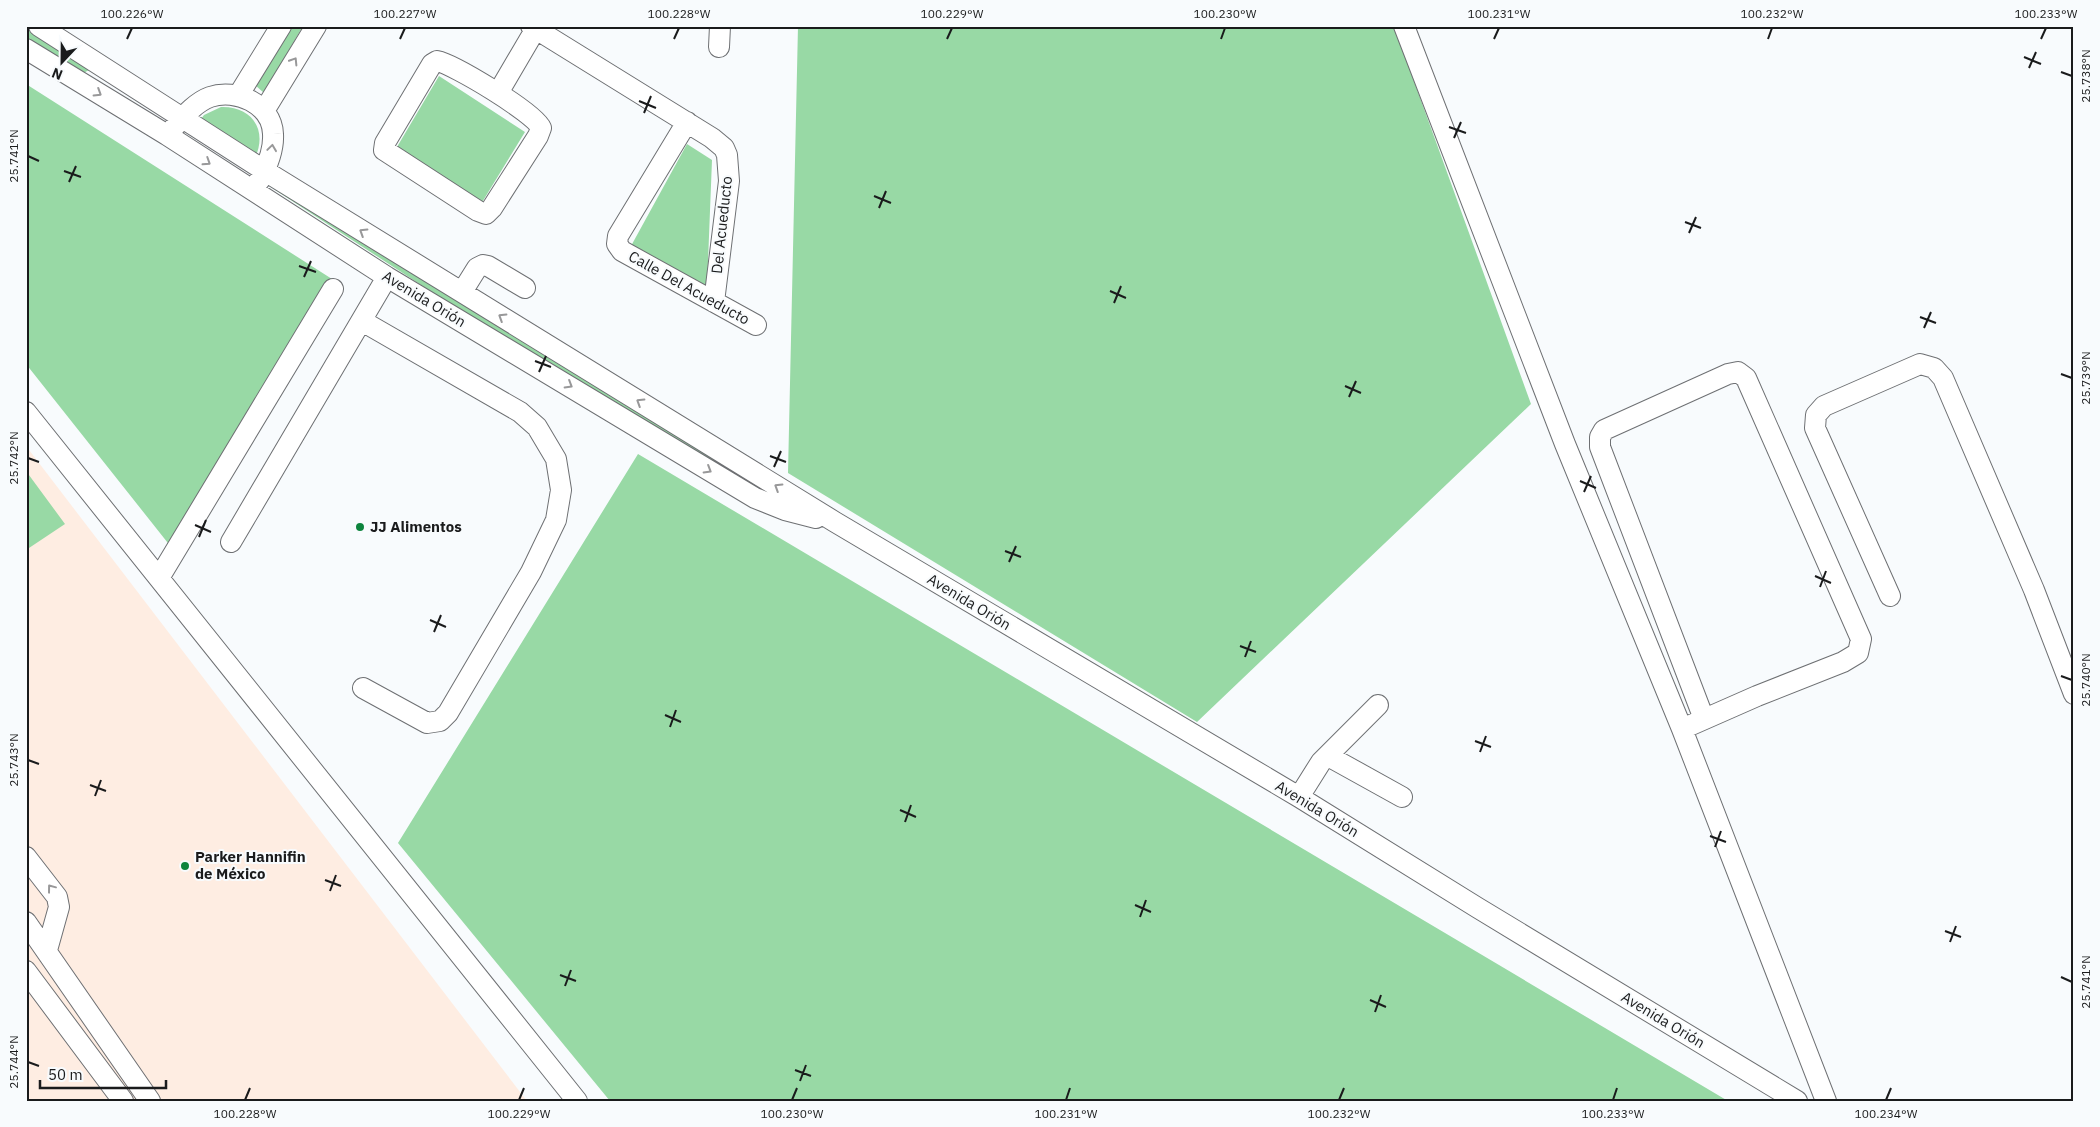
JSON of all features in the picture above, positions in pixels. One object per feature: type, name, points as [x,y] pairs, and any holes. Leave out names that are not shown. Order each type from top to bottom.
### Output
[{"type":"street","name":"Avenida Orión","points":[[39,26],[265,171],[835,522],[1299,798],[1797,1101]]},
{"type":"street","points":[[238,96],[281,26]]},
{"type":"street","points":[[264,111],[316,26]]},
{"type":"street","points":[[719,47],[720,26]]},
{"type":"street","points":[[1404,26],[1565,444],[1682,729],[1826,1101]]},
{"type":"street","points":[[498,93],[533,28],[687,122]]},
{"type":"street","name":"Avenida Orión","points":[[26,49],[167,135],[252,192],[387,277],[755,498],[785,510],[835,522]]},
{"type":"street","points":[[435,62],[441,62],[498,93],[537,121],[541,128],[538,136],[492,208],[486,214],[478,211],[384,150],[385,143],[435,62]]},
{"type":"street","points":[[167,135],[194,107],[209,97],[226,94],[254,102],[264,111],[271,122],[273,134],[270,160],[252,192]]},
{"type":"street","name":"Del Acueducto","points":[[687,122],[712,138],[724,148],[727,155],[729,181],[714,302]]},
{"type":"street","name":"Calle Del Acueducto","points":[[687,122],[618,236],[617,244],[622,251],[756,324]]},
{"type":"street","points":[[462,292],[477,268],[483,265],[488,266],[525,288]]},
{"type":"street","points":[[231,542],[387,277]]},
{"type":"street","points":[[159,578],[333,289]]},
{"type":"street","points":[[362,321],[520,412],[537,427],[556,459],[560,490],[556,520],[532,572],[448,713],[440,721],[427,723],[362,688]]},
{"type":"street","points":[[1890,596],[1815,428],[1816,415],[1824,406],[1920,364],[1934,368],[1943,378],[2034,590],[2074,694]]},
{"type":"street","points":[[1682,729],[1843,662],[1858,653],[1861,639],[1746,378],[1738,372],[1728,374],[1604,430],[1600,437],[1600,447],[1704,719]]},
{"type":"street","points":[[26,412],[576,1101]]},
{"type":"street","points":[[1299,798],[1321,762],[1378,705]]},
{"type":"street","points":[[1328,756],[1402,797]]},
{"type":"street","points":[[26,857],[58,897],[59,907],[47,950]]},
{"type":"street","points":[[26,922],[150,1101]]},
{"type":"street","points":[[26,971],[123,1101]]},
{"type":"shaded area","name":"Parker Hannifin de México","points":[[26,446],[527,1101],[26,1101]]},
{"type":"green space","points":[[26,26],[30,26],[94,67],[82,74],[26,40]]},
{"type":"green space","points":[[290,26],[303,26],[264,93],[255,85]]},
{"type":"green space","points":[[798,26],[1394,26],[1531,404],[1197,722],[788,473]]},
{"type":"green space","points":[[439,76],[525,132],[481,204],[394,152]]},
{"type":"green space","points":[[26,84],[332,279],[179,557],[26,364]]},
{"type":"green space","points":[[221,107],[241,111],[249,115],[254,122],[260,138],[255,158],[198,123],[204,115]]},
{"type":"green space","points":[[687,144],[712,160],[707,287],[631,246]]},
{"type":"green space","points":[[270,178],[773,489],[763,493],[458,309],[266,184]]},
{"type":"green space","points":[[638,454],[1728,1101],[610,1101],[398,843]]},
{"type":"green space","points":[[26,471],[65,524],[26,550]]},
{"type":"place","name":"JJ Alimentos","points":[[360,527]]},
{"type":"place","name":"Parker Hannifin de México","points":[[185,866]]}]
